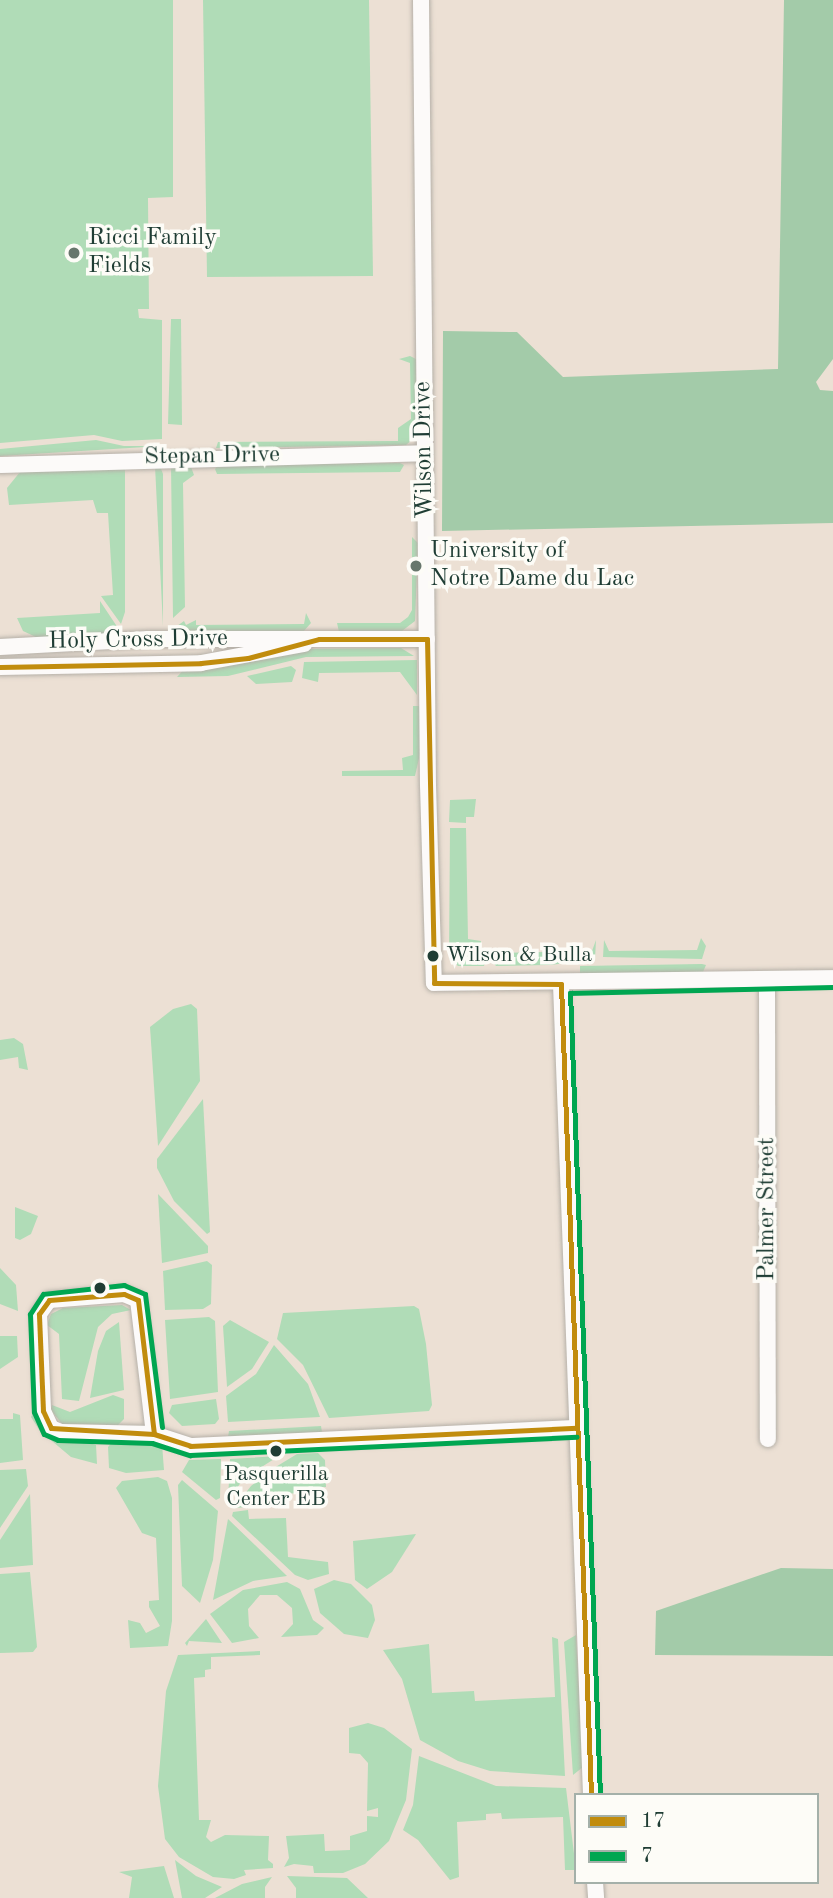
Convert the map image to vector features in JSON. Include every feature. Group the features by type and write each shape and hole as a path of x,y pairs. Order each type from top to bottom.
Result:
{"street":[{"name":"Wilson Drive","path":"421,0 427,639 434,983 561,984"},
{"name":"Stepan Drive","path":"0,465 425,453"},
{"name":"Holy Cross Drive","path":"0,647 149,639 427,639"},
{"name":"Holy Cross Drive","path":"0,667 201,663 248,658 319,639"},
{"path":"591,1793 561,984 833,978"},
{"name":"Palmer Street","path":"767,979 768,1439"},
{"path":"155,1434 138,1300 124,1294 49,1300 39,1314 43,1411 51,1428 61,1432 155,1434 190,1446 577,1428"}],"green space":[{"name":"Ricci Family Fields","path":"0,0 173,0 173,197 148,198 149,309 138,309 139,318 162,320 162,439 122,441 94,435 0,443"},
{"path":"203,0 369,0 373,276 207,277"},
{"path":"784,0 833,0 833,359 816,382 820,390 833,391 833,523 442,531 443,331 517,332 563,377 778,369"},
{"path":"171,319 181,319 182,425 168,424"},
{"path":"410,356 416,359 417,426 414,438 406,445 216,448 218,442 398,441 398,428 411,419 410,363 399,359"},
{"path":"96,440 124,446 162,446 0,456 0,449"},
{"path":"219,464 404,465 400,472 217,474 215,469"},
{"path":"155,466 160,466 163,474 163,626"},
{"path":"171,466 191,467 194,475 183,483 185,607 173,618"},
{"path":"125,467 125,612 121,624 101,596 113,595 108,513 97,513 93,500 9,505 7,488 20,472"},
{"path":"412,537 418,543 415,621 402,631 339,632 337,623 400,623 408,617 412,610"},
{"path":"100,601 118,628 109,634 38,638 23,631 17,618 100,613"},
{"path":"306,613 311,623 303,632 170,631 184,621 186,625 196,620 196,625 304,624"},
{"path":"401,648 414,656 306,657 228,676 177,677 186,667 246,663 306,649"},
{"path":"417,660 417,695 400,672 319,673 318,682 302,678 304,662"},
{"path":"291,666 296,670 292,682 256,684 247,676"},
{"path":"413,706 420,706 420,754 415,776 342,776 342,771 403,770 402,758 413,755"},
{"path":"476,799 474,817 466,817 466,823 449,822 450,800"},
{"path":"450,828 466,828 468,939 481,941 481,953 487,953 484,966 458,966 449,958"},
{"path":"701,938 706,946 702,959 603,957 604,940 609,951 697,950"},
{"path":"596,940 595,960 549,965 496,966 493,962 492,953 592,951"},
{"path":"706,965 703,972 580,976 580,966"},
{"path":"191,1004 197,1009 200,1081 158,1146 150,1027 173,1009"},
{"path":"14,1038 23,1044 28,1070 19,1068 18,1057 0,1060 0,1040"},
{"path":"203,1099 210,1232 207,1234 174,1201 157,1168 157,1159"},
{"path":"158,1194 208,1246 208,1253 162,1263"},
{"path":"15,1207 38,1216 31,1234 20,1240 15,1238"},
{"path":"207,1261 212,1265 211,1304 203,1309 165,1310 163,1271"},
{"path":"0,1268 16,1285 18,1311 0,1304"},
{"path":"122,1305 131,1310 112,1314 98,1327 79,1401 62,1399 59,1334 47,1325 51,1314 63,1308"},
{"path":"414,1306 419,1309 426,1344 432,1405 429,1411 329,1418 303,1365 277,1339 283,1313"},
{"path":"209,1317 215,1321 218,1392 170,1399 165,1320"},
{"path":"230,1320 269,1342 252,1369 227,1387 223,1326"},
{"path":"119,1322 124,1390 90,1398 98,1351 106,1331"},
{"path":"0,1336 17,1336 18,1357 0,1369"},
{"path":"274,1345 308,1384 320,1417 228,1422 226,1396 256,1374"},
{"path":"113,1395 124,1399 124,1419 118,1425 62,1424 51,1410 52,1405 70,1412"},
{"path":"216,1399 219,1419 215,1424 182,1426 169,1413 172,1405"},
{"path":"35,1409 44,1431 96,1445 97,1464 71,1457 40,1431 31,1417"},
{"path":"13,1413 20,1415 23,1460 0,1463 0,1419 13,1419"},
{"path":"321,1426 322,1432 228,1437 229,1431"},
{"path":"149,1440 162,1444 164,1470 126,1473 109,1468 108,1447 113,1441"},
{"path":"318,1453 325,1460 326,1487 305,1487 305,1493 248,1495 248,1507 234,1508 251,1486 274,1468 297,1454"},
{"path":"279,1456 244,1478 228,1501 230,1459"},
{"path":"221,1459 220,1498 216,1500 182,1472 189,1460"},
{"path":"26,1469 28,1486 0,1528 0,1470"},
{"path":"158,1477 167,1481 172,1498 172,1621 168,1646 130,1648 128,1620 140,1623 146,1633 160,1626 149,1607 149,1601 159,1600 156,1538 142,1533 116,1488 122,1481"},
{"path":"182,1480 218,1511 213,1560 200,1603 182,1586 178,1485"},
{"path":"30,1494 33,1565 0,1568 0,1540"},
{"path":"248,1510 249,1519 286,1518 288,1557 328,1562 329,1574 308,1580 295,1575 232,1516 233,1512"},
{"path":"228,1519 287,1576 253,1581 213,1600"},
{"path":"416,1534 392,1572 367,1589 355,1580 353,1541"},
{"path":"781,1568 833,1569 833,1656 655,1655 656,1611"},
{"path":"30,1572 37,1647 33,1652 0,1653 0,1574"},
{"path":"334,1580 351,1584 372,1605 375,1620 368,1638 344,1634 320,1613 314,1589"},
{"path":"287,1582 300,1589 313,1620 324,1628 317,1635 281,1637 293,1624 292,1608 277,1595 260,1595 248,1609 249,1626 259,1638 232,1643 210,1614 243,1590"},
{"path":"206,1619 222,1643 189,1641 187,1646 185,1643"},
{"path":"576,1635 583,1767 573,1775 564,1642"},
{"path":"552,1637 558,1639 565,1776 490,1771 458,1761 420,1740 402,1679 383,1650 429,1644 432,1693 474,1691 475,1701 555,1697"},
{"path":"260,1651 260,1655 211,1657 211,1669 205,1670 205,1677 194,1678 199,1820 211,1820 206,1837 211,1842 225,1835 269,1836 268,1860 273,1864 273,1868 244,1870 246,1875 234,1879 213,1877 179,1857 165,1839 158,1786 166,1691 178,1655"},
{"path":"368,1723 384,1728 412,1749 406,1800 389,1841 365,1864 343,1873 314,1873 313,1866 294,1864 284,1867 289,1858 286,1836 324,1834 325,1851 350,1850 350,1836 367,1831 367,1816 378,1817 378,1808 367,1811 368,1763 360,1754 349,1753 349,1728"},
{"path":"419,1756 496,1786 566,1788 574,1870 565,1870 563,1817 502,1819 501,1813 486,1814 486,1820 457,1822 459,1877 450,1880 418,1840 403,1830 413,1805"},
{"path":"175,1860 196,1876 222,1887 205,1898 182,1898"},
{"path":"164,1866 174,1898 129,1898 132,1877 119,1872"},
{"path":"287,1876 347,1878 368,1898 296,1898 296,1888"},
{"path":"272,1877 265,1887 265,1898 215,1898 242,1884"}],"transit line":[{"name":"17","path":"0,667 201,663 248,658 319,639 427,639 434,983 561,984 591,1793"},
{"name":"7","path":"600,1793 570,993 833,987"},
{"name":"7","path":"162,1427 145,1294 124,1285 43,1294 30,1314 34,1412 44,1434 58,1440 152,1443 190,1455 577,1437"},
{"name":"17","path":"124,1294 138,1300 154,1434 51,1428 43,1411 39,1314 49,1300 124,1294"},
{"name":"17","path":"154,1434 190,1446 577,1428"}],"place":[{"name":"Ricci Family Fields","path":"74,253"},
{"name":"University of Notre Dame du Lac","path":"416,566"},
{"name":"Wilson & Bulla","path":"433,956"},
{"name":"Pasquerilla Center EB","path":"276,1451"}]}
